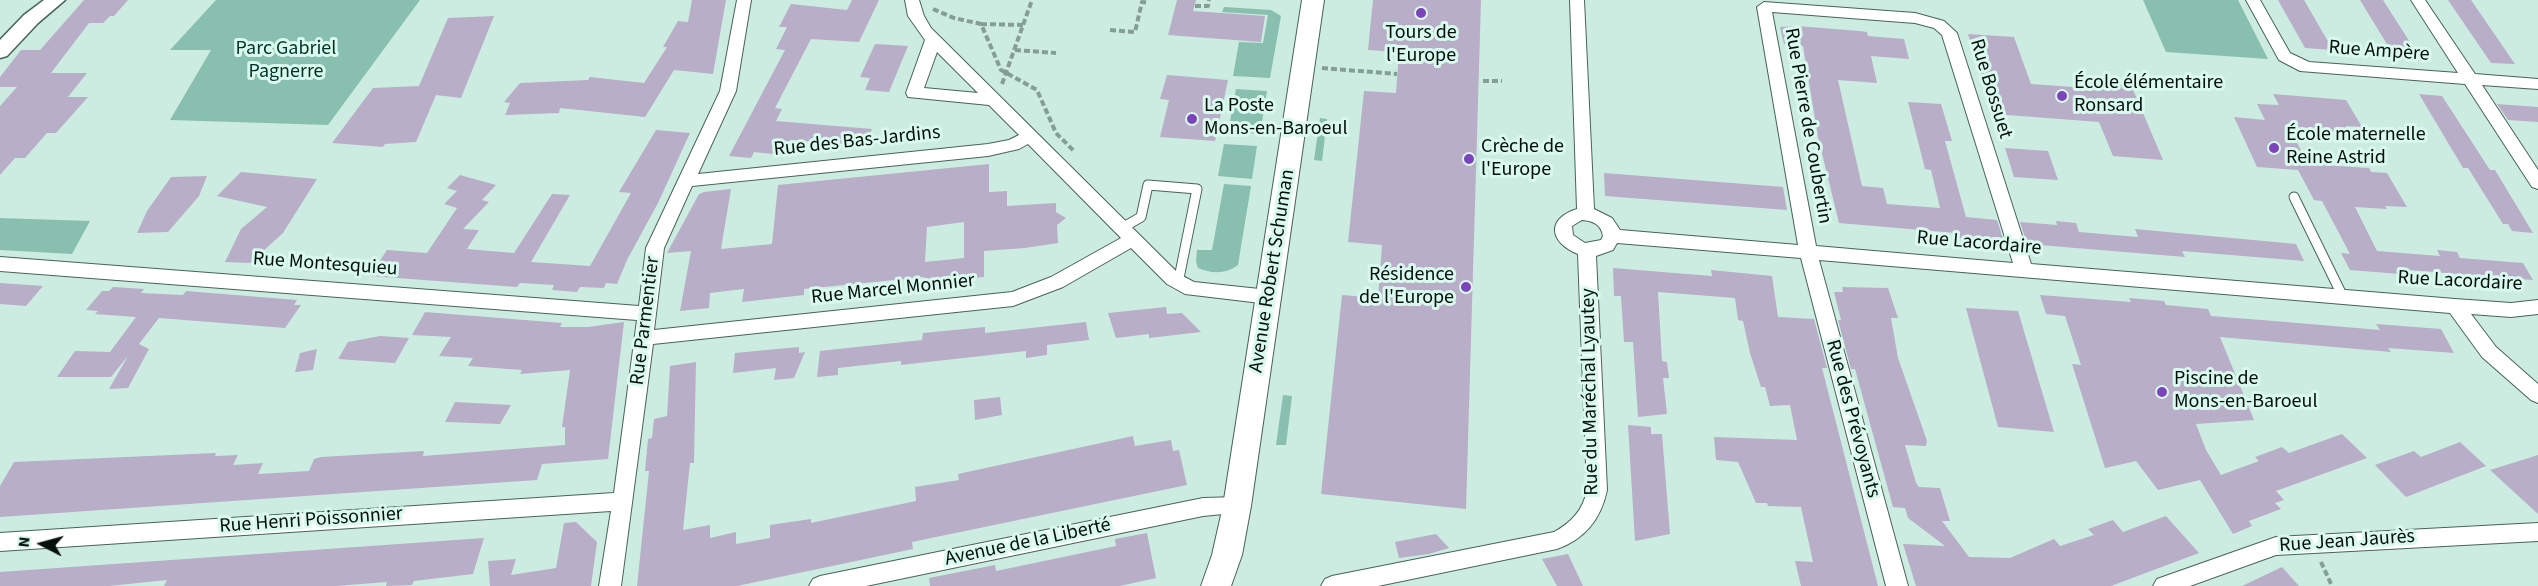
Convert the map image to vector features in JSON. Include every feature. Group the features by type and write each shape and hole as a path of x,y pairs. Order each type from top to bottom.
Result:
{"main road":[{"name":"Avenue Robert Schuman","path":"1216,586 1227,555 1237,506 1314,0"},
{"name":"Avenue Robert Schuman","path":"1235,586 1237,506"}],"street":[{"path":"0,52 31,19 56,0"},
{"name":"Rue Parmentier","path":"610,586 655,248 728,91 744,0"},
{"path":"912,0 919,22 933,40 1178,283 1198,291 1269,297"},
{"path":"1577,0 1586,214"},
{"name":"Rue Ampère","path":"2253,0 2280,50 2298,64 2538,84"},
{"path":"2418,0 2538,183"},
{"name":"Rue Pierre de Coubertin","path":"1764,7 1808,252"},
{"name":"Rue Bossuet","path":"1764,7 1915,18 1939,24 1949,33 2024,270"},
{"path":"933,40 914,93 995,100"},
{"name":"Rue des Bas-Jardins","path":"685,181 988,150 1013,145 1030,136"},
{"path":"1586,214 1605,221 1612,236 1604,247 1587,250 1571,244 1562,230 1570,217 1586,214"},
{"name":"Rue Marcel Monnier","path":"643,338 1007,300 1044,289 1127,234"},
{"name":"Rue Lacordaire","path":"1612,236 2455,306 2511,310 2538,307"},
{"name":"Rue du Maréchal Lyautey","path":"1332,586 1557,540 1586,521 1592,511 1597,490 1587,250"},
{"name":"Rue des Prévoyants","path":"1808,252 1897,586"},
{"name":"Rue Montesquieu","path":"0,264 646,314"},
{"path":"2455,306 2489,352 2538,395"},
{"name":"Rue Henri Poissonnier","path":"0,542 623,501"},
{"name":"Avenue de la Liberté","path":"820,586 1203,507 1237,506"},
{"name":"Rue Jean Jaurès","path":"2164,586 2276,546 2538,532"}],"lane":[{"path":"1127,234 1141,217 1149,185 1197,189 1178,283"},
{"path":"2294,196 2343,297"}],"path":[{"path":"912,0 954,18 981,24 1023,25"},
{"path":"995,100 1032,0"},
{"path":"1195,6 1208,6 1209,0"},
{"path":"1110,30 1135,32 1142,2 1149,3"},
{"path":"981,24 1001,70 1037,90 1056,133 1074,152"},
{"path":"1014,50 1056,53"},
{"path":"1303,67 1397,74"},
{"path":"1483,81 1502,81"}],"green space":[{"name":"Parc Gabriel Pagnerre","path":"216,0 420,0 328,125 170,120 211,50 170,50"},
{"path":"2143,0 2238,0 2268,59 2166,52"},
{"path":"1224,7 1271,10 1281,16 1270,78 1233,76 1239,42 1263,43 1268,15 1222,12"},
{"path":"1236,89 1267,91 1260,134 1231,132 1232,127 1229,127"},
{"path":"1320,118 1327,119 1322,161 1314,160"},
{"path":"1224,144 1257,146 1252,179 1218,176"},
{"path":"1224,184 1251,186 1238,265 1219,272 1208,271 1198,268 1197,250 1212,250"},
{"path":"0,218 90,221 72,254 0,250"},
{"path":"1283,395 1292,396 1286,445 1276,445"}],"building":[{"path":"84,0 128,0 114,16 110,16 103,23 89,23 51,73 87,73 68,97 88,97 56,133 47,133 25,158 15,158 0,175 0,106 17,87 0,87 0,77 21,50 40,50"},
{"path":"692,0 726,0 713,74 674,70 645,117 560,108 559,113 505,115 510,103 504,102 520,83 588,80 590,77 644,83 667,47 663,47 678,21 688,22"},
{"path":"852,0 879,0 859,42 811,39 775,108 782,109 776,121 872,129 865,146 790,140 783,155 754,152 751,158 729,156 785,50 776,49 787,27 779,27 791,4 847,10"},
{"path":"1177,0 1196,0 1193,11 1265,16 1261,42 1168,35"},
{"path":"1373,0 1481,0 1466,509 1321,494 1342,295 1378,298 1382,245 1348,242 1364,91 1396,93 1399,52 1368,50"},
{"path":"2278,0 2304,0 2333,50 2305,48"},
{"path":"2360,0 2383,0 2422,61 2396,59"},
{"path":"2448,0 2471,0 2515,64 2491,63"},
{"path":"494,16 461,98 436,95 416,142 385,144 383,147 332,143 373,88 419,86 448,18"},
{"path":"1797,26 1860,31 1867,32 1868,36 1904,39 1909,59 1871,56 1877,83 1838,80 1862,186 1883,188 1887,204 1940,208 1931,170 1925,169 1908,102 1941,104 1952,141 1945,141 1966,217 1997,220 2004,242 1958,238 1956,233 1839,223 1818,137 1803,46 1784,44 1780,27"},
{"name":"École élémentaire Ronsard","path":"1968,34 2014,37 2031,84 2086,88 2084,81 2131,85 2163,160 2113,156 2099,122 1994,114"},
{"path":"875,44 908,46 889,92 865,90 870,78 860,77"},
{"name":"La Poste Mons-en-Baroeul","path":"1167,75 1228,80 1215,141 1160,137 1169,100 1160,99"},
{"name":"École maternelle Reine Astrid","path":"2273,94 2346,100 2362,127 2346,126 2350,133 2290,129 2308,164 2369,168 2371,172 2387,173 2407,207 2385,206 2387,209 2355,207 2377,251 2440,256 2437,250 2457,252 2460,258 2523,263 2533,280 2409,270 2412,275 2350,270 2341,253 2350,254 2322,201 2314,200 2298,170 2257,167 2234,117 2265,120 2257,104 2279,105"},
{"path":"2419,94 2442,96 2490,170 2495,170 2533,233 2512,231 2508,224 2503,224 2468,168 2463,168"},
{"path":"2497,104 2538,107 2538,122 2508,120"},
{"path":"656,130 690,133 617,284 606,283 604,288 580,287 577,292 552,290 554,285 520,283 517,287 370,276 387,250 427,253 457,208 444,204 457,191 447,188 460,175 496,185 482,200 489,202 463,229 479,230 467,249 514,253 552,194 570,195 531,262 590,266 631,193 619,192"},
{"path":"2005,148 2048,151 2058,180 2014,177"},
{"path":"989,164 989,192 1007,191 1007,206 1056,203 1056,212 1066,218 1057,225 1058,243 984,251 984,277 924,283 924,277 804,289 804,295 742,302 744,289 710,293 709,308 680,311 691,251 667,253 699,194 731,189 721,249 772,244 778,185","holes":["964,222 964,258 925,262 927,227"]},
{"path":"241,172 317,179 283,233 250,263 225,262 241,229 267,207 217,196"},
{"path":"1604,173 1783,187 1787,210 1605,196"},
{"path":"207,176 199,196 168,232 137,233 147,211 171,177"},
{"path":"2056,221 2076,223 2079,232 2138,237 2135,229 2296,244 2304,261 2182,251 2185,257 2027,244 2020,222 2057,225"},
{"path":"1613,268 1712,276 1711,270 1772,276 1778,317 1814,319 1827,368 1822,368 1878,586 1801,586 1795,561 1813,562 1801,507 1768,506 1767,503 1756,503 1738,462 1716,460 1714,437 1797,440 1790,405 1770,406 1765,387 1761,387 1743,321 1738,320 1735,298 1658,292 1662,361 1667,362 1669,378 1663,378 1667,414 1638,417 1633,342 1624,342 1621,296 1614,296"},
{"path":"0,283 43,286 26,306 0,304"},
{"path":"113,287 144,289 141,293 183,295 186,291 297,300 294,305 301,305 285,328 159,318 139,344 149,349 128,388 109,389 128,356 111,377 57,377 75,351 110,352 136,317 95,314 98,311 86,310 102,291 109,291"},
{"path":"1842,287 1888,288 1898,318 1891,318 1898,358 1927,441 1926,446 1905,445 1916,483 1919,487 1940,488 1950,521 1942,521 1969,557 2010,558 2054,539 2060,546 2094,535 2088,529 2113,520 2123,532 2166,516 2199,553 2111,586 1916,586 1903,544 1945,546 1908,518 1905,508 1893,507 1855,369 1851,369 1838,320 1841,320 1834,292 1843,292"},
{"path":"2040,295 2131,302 2129,298 2164,301 2166,305 2208,309 2211,316 2380,330 2376,324 2441,329 2454,353 2388,348 2391,352 2220,337 2254,420 2196,424 2206,450 2221,475 2259,461 2255,457 2282,447 2289,453 2342,434 2367,458 2276,491 2284,500 2275,503 2281,509 2249,521 2252,526 2233,534 2200,480 2158,490 2136,461 2105,468 2072,364 2081,365 2065,316 2046,314"},
{"path":"1166,307 1167,314 1182,313 1201,332 1149,338 1149,334 1116,338 1108,313"},
{"path":"1966,308 2018,311 2054,432 1998,427"},
{"path":"425,312 562,323 560,327 588,327 624,322 608,459 542,464 537,480 0,517 0,486 14,462 216,453 215,456 238,455 233,465 263,463 258,474 309,471 314,459 321,457 424,451 423,456 565,445 565,427 562,427 570,370 520,374 522,370 468,366 473,358 439,356 451,337 412,335"},
{"path":"1086,322 1089,340 1047,345 1047,355 1026,358 1026,351 901,365 901,361 838,368 838,375 817,377 820,351 922,340 923,333 985,327 985,333"},
{"path":"380,336 409,338 395,363 338,359 348,342"},
{"path":"799,347 799,353 805,352 794,378 774,380 776,368 733,373 735,353"},
{"path":"317,349 313,370 295,372 300,353"},
{"path":"696,362 694,463 690,463 683,530 710,525 710,538 736,532 736,544 770,538 770,525 811,519 811,523 916,501 915,487 959,480 958,474 1133,436 1135,446 1171,440 1173,451 1179,450 1187,485 912,542 913,549 737,586 637,586 649,471 645,471 648,439 652,438 654,419 667,416 670,366"},
{"path":"1000,397 1002,415 975,420 974,400"},
{"path":"455,402 511,405 500,424 445,422"},
{"path":"1628,425 1651,427 1651,434 1662,434 1670,534 1635,541"},
{"path":"2460,442 2486,466 2406,497 2375,465 2414,451 2421,457"},
{"path":"2538,455 2538,514 2490,470"},
{"path":"576,522 597,542 591,586 490,586 488,561 516,559 511,575 556,568 564,523"},
{"path":"1147,533 1156,578 1120,586 930,586 929,578 995,565 996,571 1116,546 1115,539"},
{"path":"1436,534 1449,548 1429,554 1399,558 1395,542"},
{"path":"484,538 473,574 414,581 412,585 386,586 387,582 336,586 164,586 167,580 109,586 0,586 0,572"},
{"path":"1568,554 1583,586 1557,586 1542,559"},
{"path":"2282,567 2299,586 2242,586"}],"place":[{"name":"Tours de l'Europe","path":"1421,13"},
{"name":"École élémentaire Ronsard","path":"2062,96"},
{"name":"La Poste Mons-en-Baroeul","path":"1192,119"},
{"name":"École maternelle Reine Astrid","path":"2274,148"},
{"name":"Crèche de l'Europe","path":"1469,159"},
{"name":"Résidence de l'Europe","path":"1466,287"},
{"name":"Piscine de Mons-en-Baroeul","path":"2162,392"}]}
